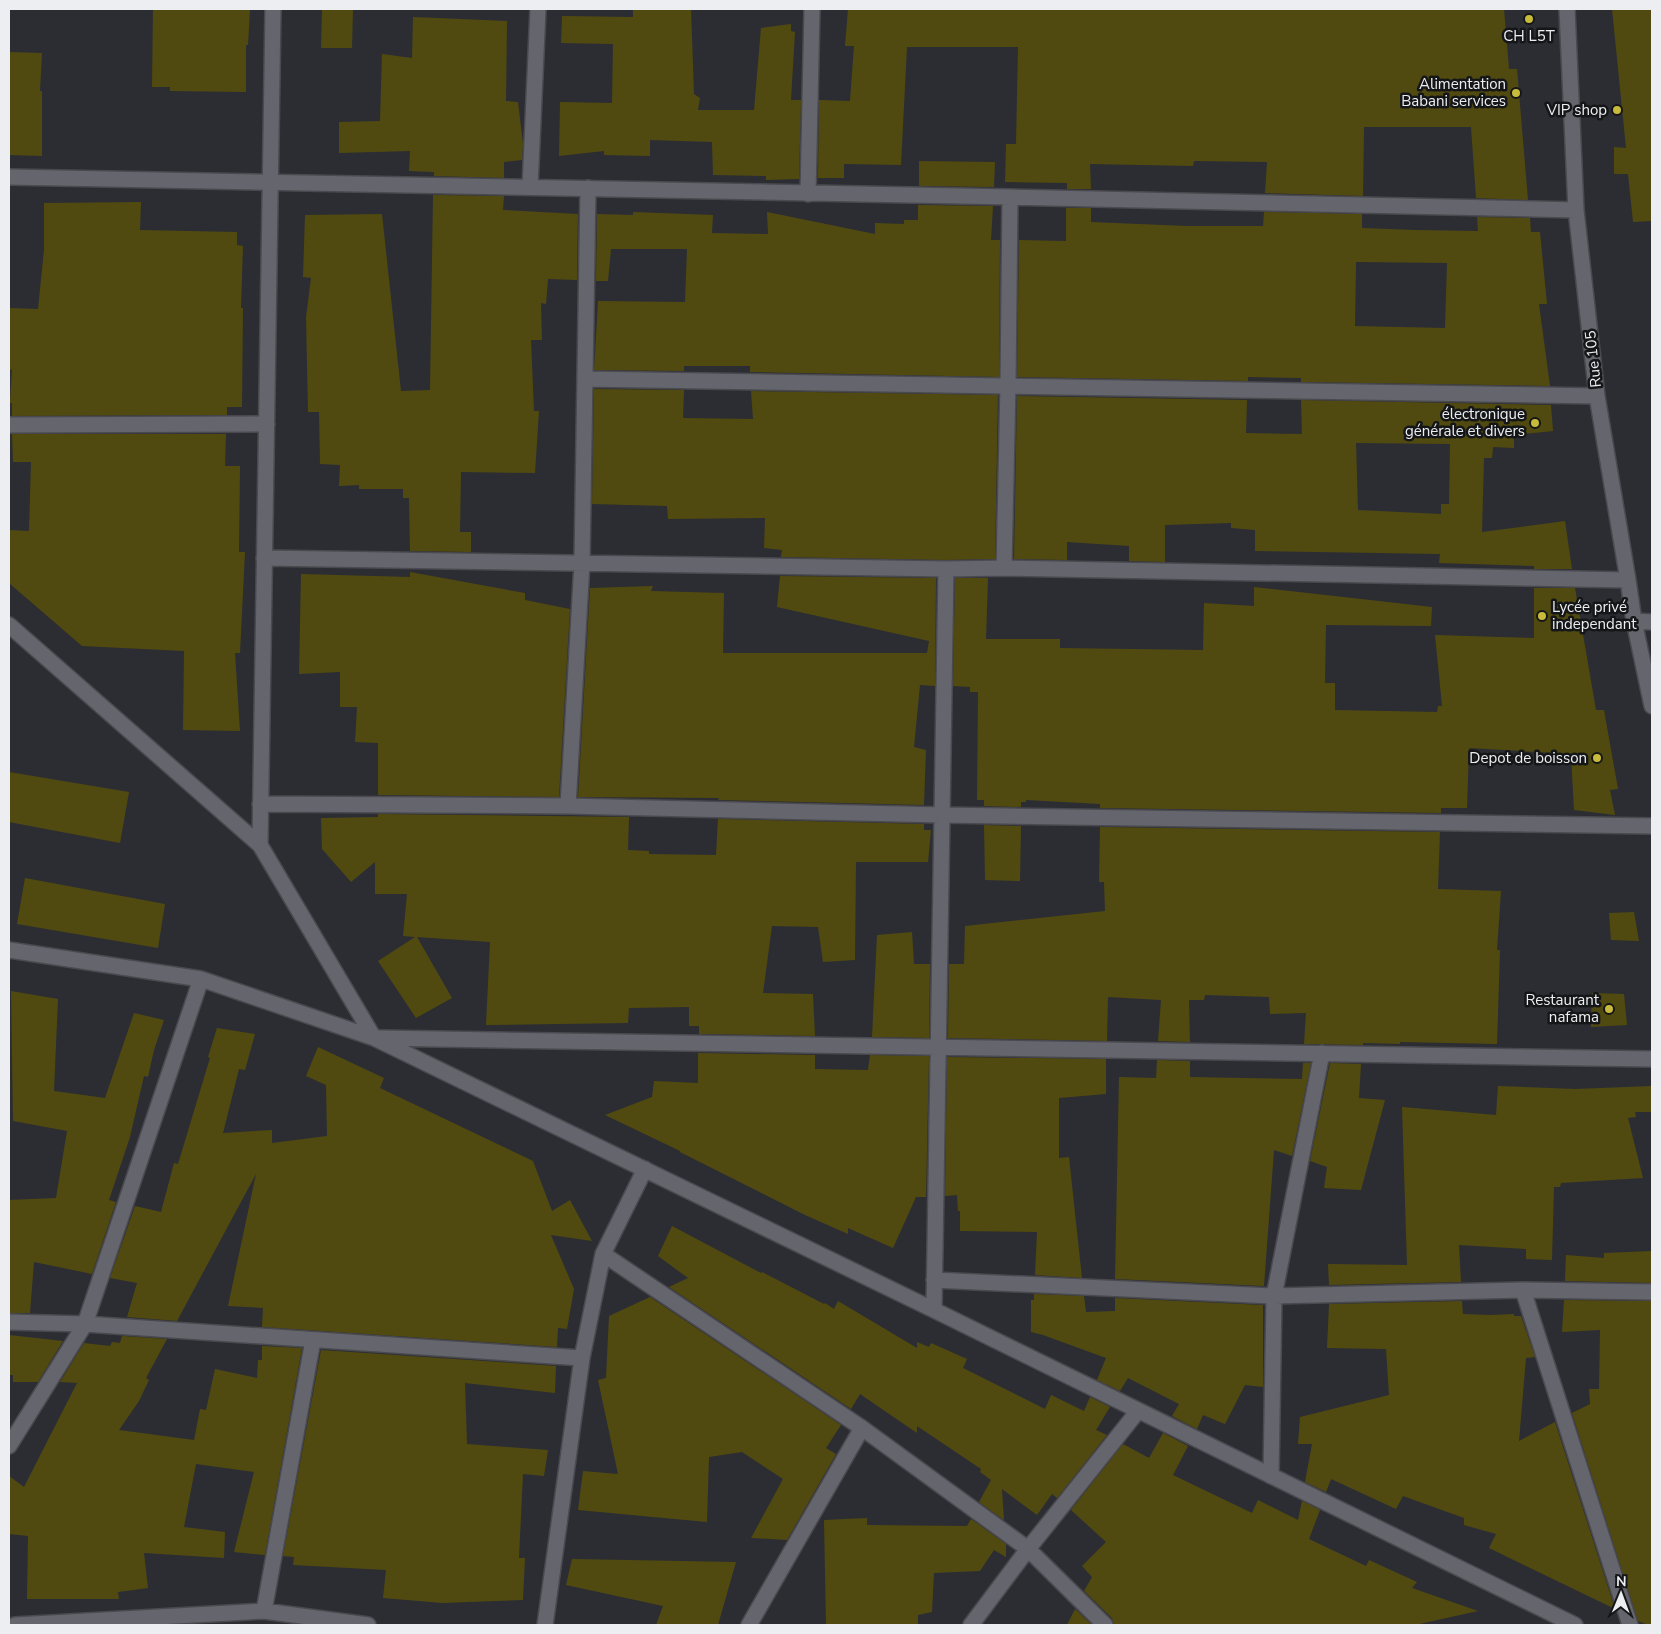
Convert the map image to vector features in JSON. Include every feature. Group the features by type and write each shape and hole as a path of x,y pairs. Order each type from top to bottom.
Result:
{"street":[{"path":"260,845 273,9"},
{"path":"530,187 538,9"},
{"path":"808,194 812,9"},
{"name":"Rue 105","path":"1567,9 1576,210 1597,396 1634,622 1652,706"},
{"path":"9,177 1576,210"},
{"path":"568,806 582,563 588,188"},
{"path":"1004,568 1010,197"},
{"path":"586,379 1597,396"},
{"path":"9,425 266,424"},
{"path":"264,558 946,569 1004,568 1628,580"},
{"path":"934,1310 946,569"},
{"path":"1634,622 1652,622"},
{"path":"9,625 260,845 374,1038"},
{"path":"260,804 568,806 942,815 1652,826"},
{"path":"9,950 200,979 374,1038 934,1310 1575,1625"},
{"path":"9,1446 85,1324 200,979"},
{"path":"374,1038 1652,1059"},
{"path":"1271,1476 1274,1296 1322,1054"},
{"path":"545,1625 582,1358 603,1254 645,1169"},
{"path":"603,1254 862,1428 1028,1549 1105,1625"},
{"path":"934,1280 1274,1296 1523,1290 1652,1292"},
{"path":"1523,1290 1630,1625"},
{"path":"9,1322 85,1324 582,1358"},
{"path":"264,1611 313,1340"},
{"path":"971,1625 1028,1549 1138,1411"},
{"path":"750,1625 862,1428"},
{"path":"16,1625 264,1611 368,1625"}],"building":[{"path":"153,9 250,9 248,45 246,45 246,92 170,91 170,87 152,87"},
{"path":"322,9 353,9 352,48 321,48"},
{"path":"633,9 691,9 694,94 700,98 698,110 754,110 761,28 791,24 791,31 795,32 791,100 801,100 799,179 766,180 766,176 713,175 712,142 650,140 650,156 604,155 604,151 559,156 560,102 612,103 613,44 561,43 562,16 633,17"},
{"path":"848,9 1504,9 1509,69 1517,69 1528,200 1476,198 1471,127 1364,127 1363,196 1265,193 1267,162 1194,161 1193,166 1090,164 1091,189 1067,189 1067,183 1005,182 1006,144 1016,144 1018,47 907,47 901,165 844,164 844,178 818,178 819,100 850,101 854,46 845,46"},
{"path":"1612,9 1652,9 1652,221 1633,222 1628,174 1614,174 1614,147 1626,148"},
{"path":"413,17 507,21 506,101 518,102 523,144 522,160 504,162 504,178 434,176 434,172 409,171 410,151 339,153 339,122 380,121 382,54 412,58"},
{"path":"9,52 42,53 40,91 42,91 42,156 9,155"},
{"path":"919,161 995,162 994,187 919,186"},
{"path":"433,195 504,196 503,210 578,214 577,280 548,279 546,304 541,303 542,340 531,340 534,411 539,411 535,473 461,472 460,532 471,532 471,552 410,551 409,498 403,498 403,489 359,489 359,485 339,486 340,465 320,464 319,412 308,412 306,317 311,278 303,277 305,215 382,214 401,391 430,390"},
{"path":"141,202 140,230 237,232 237,245 243,246 241,308 243,308 242,407 227,407 227,415 12,416 12,403 10,403 12,369 9,371 9,308 38,309 44,250 44,203"},
{"path":"918,205 993,206 991,240 1000,240 999,377 750,372 750,366 684,366 684,371 594,370 598,301 685,302 687,249 611,249 608,281 596,281 597,214 633,215 633,212 713,215 712,233 768,234 767,212 875,234 875,223 904,224 904,220 918,220"},
{"path":"1066,208 1091,208 1091,222 1187,226 1263,226 1264,212 1362,214 1362,228 1415,230 1478,231 1477,217 1530,218 1531,232 1540,232 1547,304 1539,304 1550,386 1301,382 1301,378 1248,377 1248,381 1017,377 1019,240 1066,241","holes":["1356,262 1447,263 1445,328 1355,326"]},
{"path":"594,389 684,390 683,418 753,419 751,391 998,395 995,559 781,557 782,550 764,548 765,518 668,519 667,506 592,504"},
{"path":"1017,396 1247,400 1246,433 1302,434 1301,400 1551,405 1553,431 1514,435 1514,448 1493,447 1492,458 1484,458 1482,532 1565,521 1572,569 1534,569 1534,566 1439,563 1440,554 1255,551 1255,530 1231,528 1231,523 1165,525 1165,562 1129,561 1129,546 1067,542 1067,560 1014,559","holes":["1356,443 1450,444 1449,504 1441,504 1441,514 1358,510"]},
{"path":"12,434 226,434 225,466 240,466 239,552 245,552 240,653 235,653 240,731 183,730 184,651 82,646 9,583 9,530 29,531 31,462 13,462"},
{"path":"410,572 525,593 525,600 570,609 559,797 378,795 378,743 355,742 357,707 340,707 340,672 299,674 301,574 410,577"},
{"path":"780,576 936,578 935,686 920,685 914,747 926,750 924,805 718,800 719,798 578,797 590,588 653,586 651,591 724,593 723,653 927,653 929,641 777,607"},
{"path":"955,578 988,578 986,639 1060,639 1060,648 1203,650 1204,603 1254,606 1254,587 1432,607 1431,626 1326,625 1325,683 1335,683 1335,710 1437,712 1438,706 1442,706 1435,635 1534,638 1534,588 1575,588 1596,710 1604,710 1618,789 1610,790 1615,815 1574,810 1571,754 1469,748 1467,808 1441,808 1441,813 1100,808 1100,804 1026,800 1026,802 1021,802 1021,807 984,806 984,800 977,800 978,692 970,692 970,687 953,686"},
{"path":"9,772 129,792 120,843 9,822"},
{"path":"378,814 629,817 628,850 649,851 649,854 716,855 718,819 924,824 924,830 931,830 928,862 856,862 855,960 823,962 818,927 772,926 763,993 813,994 815,1036 699,1034 699,1026 689,1026 689,1007 629,1008 628,1023 486,1025 490,942 417,937 452,998 416,1018 378,961 415,937 403,936 407,894 375,894 375,862 351,882 322,849 321,818 378,817"},
{"path":"984,825 1021,826 1020,881 985,880"},
{"path":"1100,827 1440,832 1438,889 1501,891 1497,950 1500,950 1497,1044 1400,1042 1400,1044 1363,1043 1363,1045 1304,1044 1306,1013 1270,1014 1269,997 1205,995 1204,1000 1189,1000 1190,1042 1158,1041 1161,1000 1108,997 1107,1041 948,1038 949,964 964,964 965,926 1105,911 1104,882 1099,882"},
{"path":"25,878 165,904 158,948 17,924"},
{"path":"1634,912 1639,941 1611,940 1609,913"},
{"path":"912,932 914,964 930,964 929,1038 872,1037 877,935"},
{"path":"11,991 58,999 54,1091 105,1098 134,1013 164,1020 154,1050 148,1077 144,1076 130,1137 109,1200 116,1202 92,1274 34,1262 30,1313 9,1313 9,1200 56,1198 67,1131 13,1121"},
{"name":"Restaurant nafama","path":"1592,993 1624,994 1627,1025 1591,1027"},
{"path":"217,1028 255,1034 245,1070 239,1069 223,1133 272,1130 272,1143 327,1136 326,1085 306,1076 318,1047 384,1078 380,1088 533,1161 552,1211 570,1200 592,1241 551,1235 574,1289 567,1329 558,1328 557,1347 262,1327 263,1308 228,1306 256,1174 177,1321 127,1317 137,1283 110,1278 135,1206 161,1212 174,1163 178,1164 210,1058 208,1057"},
{"path":"698,1053 815,1055 815,1069 868,1070 870,1055 929,1056 926,1197 916,1197 893,1248 848,1228 848,1234 805,1215 605,1115 652,1097 654,1081 698,1083"},
{"path":"947,1057 1106,1059 1106,1094 1059,1098 1059,1158 1069,1157 1082,1278 1035,1275 1037,1232 960,1231 960,1211 958,1211 957,1195 945,1196"},
{"path":"1157,1060 1190,1061 1190,1077 1302,1079 1303,1063 1311,1063 1292,1156 1274,1150 1264,1286 1115,1279 1119,1077 1156,1078"},
{"path":"1330,1063 1361,1064 1359,1098 1385,1100 1361,1190 1324,1188 1327,1167 1310,1161"},
{"path":"1498,1086 1575,1089 1652,1086 1652,1112 1635,1112 1636,1117 1628,1118 1643,1178 1561,1183 1560,1187 1554,1187 1552,1260 1526,1259 1526,1249 1459,1245 1461,1282 1329,1285 1328,1264 1407,1265 1402,1107 1496,1115"},
{"path":"672,1226 834,1309 838,1301 917,1348 917,1342 929,1347 931,1343 967,1359 963,1368 1045,1409 1051,1395 1084,1411 1090,1397 1110,1407 1096,1430 1107,1435 1057,1498 1052,1494 1037,1515 1002,1489 1004,1520 979,1502 991,1480 980,1472 981,1469 917,1426 917,1433 860,1394 851,1409 669,1287 688,1278 658,1256"},
{"path":"1652,1251 1652,1283 1565,1281 1566,1255 1604,1258 1604,1253"},
{"path":"1034,1294 1084,1296 1086,1312 1115,1311 1115,1298 1263,1305 1263,1387 1245,1385 1225,1424 1203,1415 1197,1429 1172,1416 1179,1404 1128,1378 1120,1391 1097,1380 1106,1358 1031,1332 1031,1300 1034,1300"},
{"path":"650,1297 841,1425 826,1448 836,1454 787,1540 751,1538 783,1479 742,1452 709,1457 707,1522 578,1510 583,1471 618,1474 598,1380 606,1378 609,1316"},
{"path":"1564,1300 1652,1301 1652,1625 1638,1621 1572,1413 1590,1404 1589,1389 1599,1389 1600,1330 1562,1332"},
{"path":"1462,1301 1463,1314 1514,1314 1514,1316 1521,1316 1535,1357 1526,1358 1519,1441 1555,1422 1615,1609 1489,1548 1496,1534 1464,1525 1464,1518 1403,1496 1396,1509 1331,1479 1326,1492 1305,1482 1312,1444 1298,1444 1300,1417 1389,1395 1386,1349 1327,1348 1329,1304"},
{"path":"9,1335 63,1341 38,1382 13,1382 13,1375 9,1375"},
{"path":"122,1336 167,1339 146,1378 149,1380 139,1401 119,1430 194,1440 200,1409 206,1410 215,1369 257,1378 258,1360 262,1360 262,1346 302,1348 265,1555 234,1552 254,1472 196,1464 184,1527 225,1532 224,1558 144,1553 148,1588 118,1592 119,1599 27,1599 28,1536 9,1534 9,1476 24,1487 77,1383 60,1382 84,1343 110,1346 112,1342 120,1343"},
{"path":"321,1350 556,1366 555,1393 465,1383 467,1444 548,1450 544,1476 523,1474 519,1558 525,1558 523,1600 442,1603 383,1598 386,1570 293,1565 294,1557 283,1556"},
{"path":"1163,1433 1188,1446 1173,1475 1252,1513 1258,1500 1298,1520 1302,1501 1320,1510 1309,1539 1366,1566 1369,1560 1417,1582 1412,1588 1478,1611 1415,1625 1114,1625 1112,1618 1084,1591 1092,1577 1082,1566 1106,1542 1071,1510 1123,1444 1149,1458"},
{"path":"867,1518 867,1525 967,1526 971,1519 1006,1544 1006,1557 994,1550 980,1571 934,1573 932,1612 918,1615 918,1625 826,1625 824,1520"},
{"path":"572,1559 736,1562 718,1625 656,1625 663,1606 566,1585"},
{"path":"1075,1609 1092,1625 1067,1625"}],"place":[{"name":"CH L5T","path":"1529,19"},
{"name":"Alimentation Babani services","path":"1516,93"},
{"name":"VIP shop","path":"1617,110"},
{"name":"électronique générale et divers","path":"1535,423"},
{"name":"Lycée privé independant","path":"1542,616"},
{"name":"Depot de boisson","path":"1597,758"},
{"name":"Restaurant nafama","path":"1609,1009"}]}
